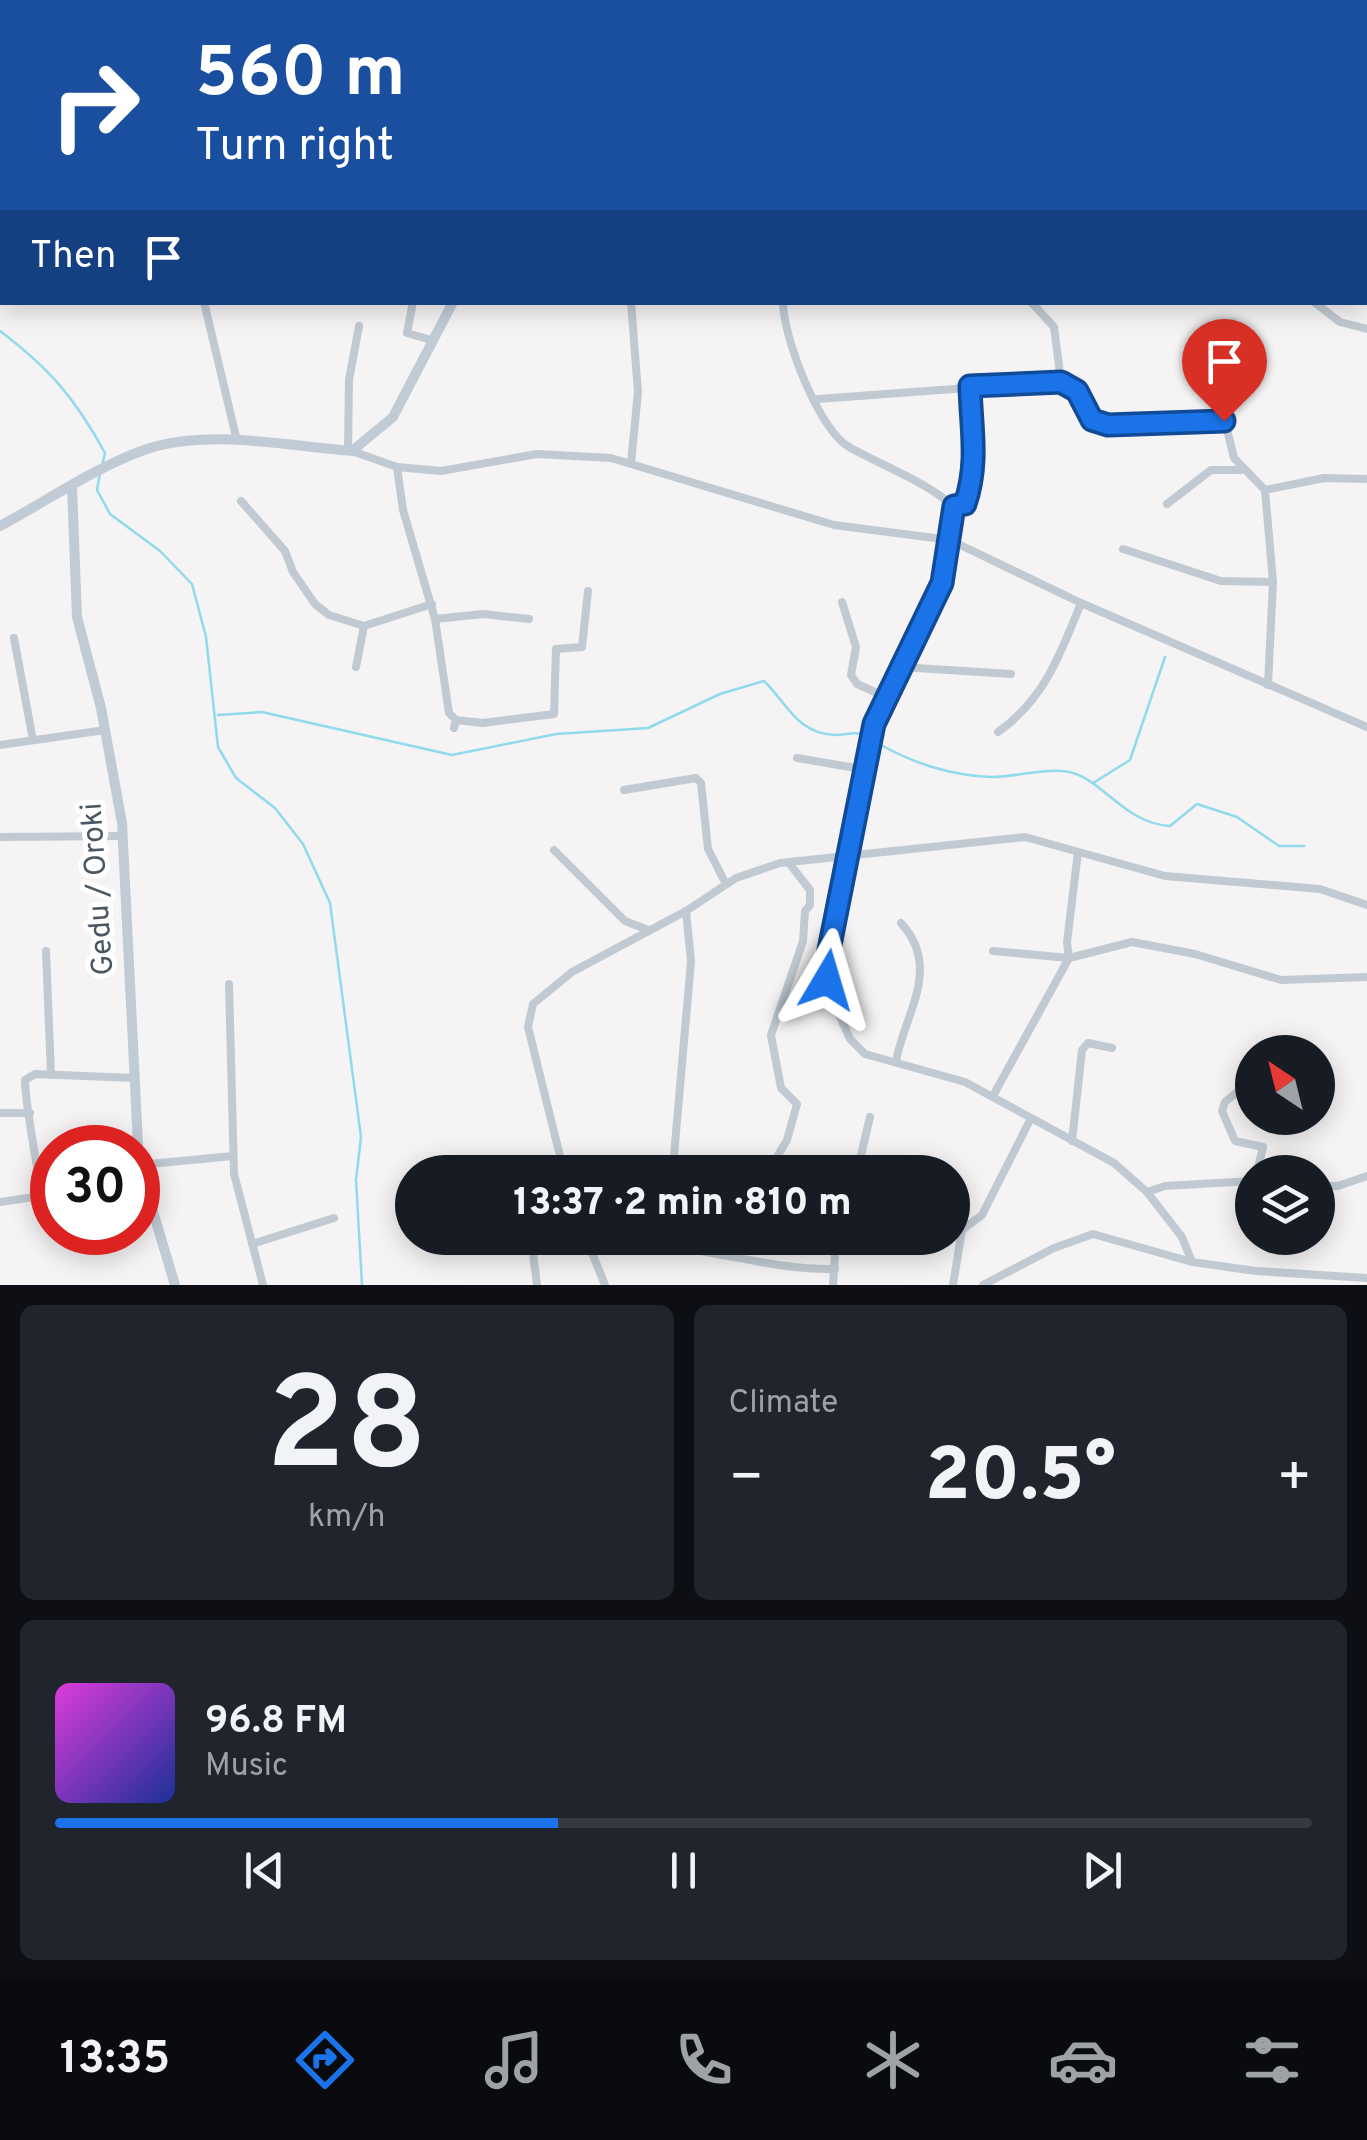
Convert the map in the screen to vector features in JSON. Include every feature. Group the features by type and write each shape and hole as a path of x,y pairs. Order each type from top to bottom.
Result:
{"street":[{"path":"205,305 237,441"},
{"path":"412,305 407,332 431,340"},
{"path":"350,451 394,417 451,305"},
{"path":"631,305 638,392 631,463"},
{"path":"784,305 796,366 846,446 903,473 954,506 965,504 977,452 970,386"},
{"path":"1034,305 1054,327 1061,382"},
{"path":"1318,305 1340,322 1367,328"},
{"path":"350,451 348,380 360,326"},
{"path":"818,400 1061,382 1077,391 1088,416 1098,423 1224,421 1241,470 1265,490 1274,582 1268,685"},
{"path":"0,526 126,458 162,446 237,441 350,451 397,467 441,471 537,454 581,454 631,463 834,524 950,540 1081,603 1367,727"},
{"path":"397,467 402,510 432,604 449,713 455,724 554,714 556,649 582,647 588,591"},
{"path":"1166,504 1211,470 1241,470"},
{"path":"1265,490 1324,478 1367,480"},
{"name":"Gedu / Oroki","path":"72,488 77,617 105,730 122,836 137,1125"},
{"path":"242,502 285,552 293,572 321,611 364,626 432,604"},
{"path":"954,506 942,583 874,724 867,749 851,856 826,965 827,980 856,1047 994,1094 1030,1120 1114,1163 1147,1192 1182,1237 1192,1262"},
{"path":"1123,549 1222,581 1274,582"},
{"path":"842,602 856,647 851,675 857,684 886,698"},
{"path":"998,732 1030,707 1081,603"},
{"path":"435,619 483,614 529,620"},
{"path":"356,667 364,626"},
{"path":"14,638 33,740"},
{"path":"901,667 1011,674"},
{"path":"0,746 105,730"},
{"path":"796,758 862,769"},
{"path":"624,790 696,778 702,783 708,849 726,884"},
{"path":"0,837 122,836"},
{"path":"559,1155 546,1111 528,1014 547,989 686,911 726,884 789,863 1025,837 1165,876 1320,889 1367,905"},
{"path":"554,850 625,921 642,931 652,930"},
{"path":"994,1094 1070,958 1067,942 1078,852"},
{"path":"778,1155 787,1140 797,1104 781,1088 771,1035 803,941 805,910 810,904 810,890 789,863"},
{"path":"674,1155 691,961 686,911"},
{"path":"896,1062 900,1038 918,1000 920,974 919,951 901,923"},
{"path":"993,951 1070,958 1132,942 1195,954 1281,980 1367,977"},
{"path":"46,950 51,1076"},
{"path":"229,984 234,1156 263,1285"},
{"path":"1072,1140 1082,1050 1088,1043 1112,1048"},
{"path":"32,1125 26,1080 35,1074 134,1078"},
{"path":"1235,1094 1225,1102 1222,1112 1235,1141 1263,1147 1261,1155"},
{"path":"0,1113 30,1113"},
{"path":"860,1155 870,1117"},
{"path":"970,1224 982,1215 1030,1120"},
{"path":"160,1163 234,1156"},
{"path":"1335,1186 1367,1176"},
{"path":"1147,1192 1165,1186 1235,1182"},
{"path":"0,1202 30,1198"},
{"path":"252,1244 334,1218"},
{"path":"983,1285 1054,1248 1093,1234 1192,1262 1256,1271 1367,1278"},
{"name":"Gedu / Oroki","path":"160,1250 175,1285"},
{"path":"534,1255 537,1285"},
{"path":"592,1255 605,1285"},
{"path":"726,1255 796,1269 835,1268"},
{"path":"832,1285 835,1255"},
{"path":"953,1285 958,1255"},
{"path":"1252,1283 1256,1271"}],"waterway":[{"path":"0,331 33,358 72,400 105,453 102,466"},
{"path":"100,473 97,490 110,514 160,551 192,584 206,637 218,747 236,778 275,808 303,844 330,903 361,1137 356,1180 362,1285"},
{"path":"1093,783 1130,760 1165,657"},
{"path":"218,715 262,712 452,755 556,734 648,728 720,694 764,681 794,716 811,729 867,737"},
{"path":"874,741 916,761 961,774 1076,774 1153,823 1170,826 1197,804 1237,817 1279,846 1304,846"}],"route":[{"path":"827,980 826,965 851,856 862,769 874,724 942,583 956,513 954,506 965,504 970,491 977,452 970,386 1061,382 1077,391 1092,420 1108,425 1224,421"}]}
